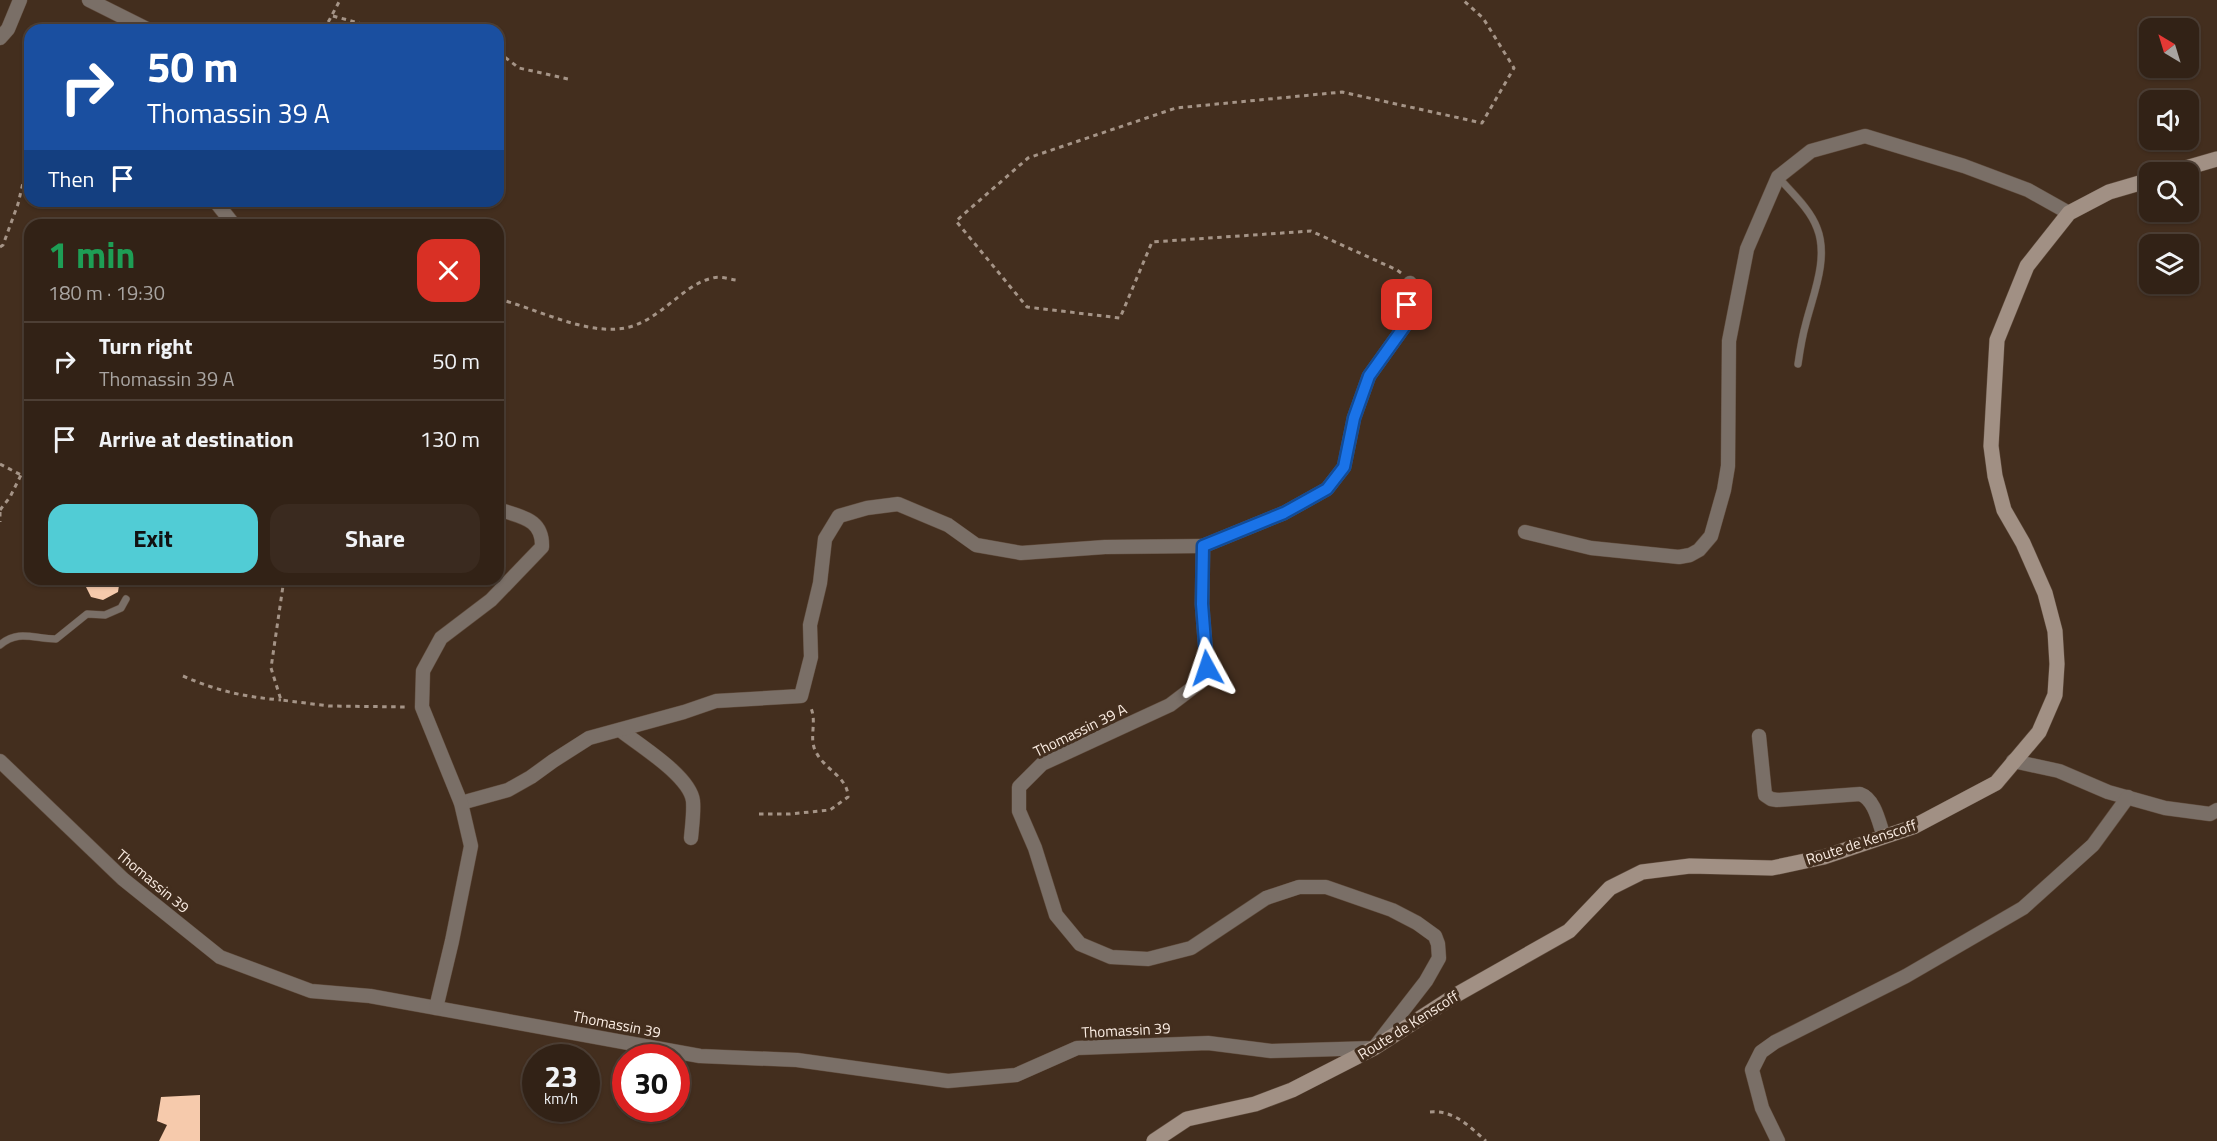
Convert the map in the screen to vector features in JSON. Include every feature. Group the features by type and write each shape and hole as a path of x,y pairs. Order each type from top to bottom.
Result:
{"main road":[{"path":"2199,164 2217,159"},
{"name":"Route de Kenscoff","path":"1154,1141 1187,1119 1255,1104 1282,1094 1374,1048 1456,995 1569,931 1610,888 1642,872 1690,866 1772,868 1824,857 1913,827 1996,783 2039,732 2055,694 2057,664 2055,631 2045,594 2023,543 2004,510 1995,476 1991,446 1997,340 2027,266 2069,213 2109,192 2139,183"}],"street":[{"path":"0,38 8,28 20,0"},
{"path":"89,0 137,24"},
{"path":"1525,532 1591,548 1678,557 1690,555 1699,550 1711,536 1728,466 1729,341 1747,249 1778,177 1811,151 1865,136 1964,166 2028,190 2069,213"},
{"path":"220,207 229,219"},
{"path":"461,803 508,790 589,738 716,701 801,696 811,657 810,626 820,583 825,539 839,516 867,508 898,504 948,525 976,545 1021,553 1105,547 1203,546 1284,513 1327,489 1344,467 1354,418 1369,376 1404,327 1410,283"},
{"path":"436,1008 471,846 461,803 422,707 423,671 441,638 491,600 542,547 543,536 534,522 504,511"},
{"name":"Thomassin 39 A","path":"1203,546 1202,604 1207,668 1198,683 1170,705 1042,764 1019,787 1019,811 1035,848 1056,915 1080,944 1111,957 1148,959 1191,948 1266,898 1299,887 1326,887 1392,910 1417,923 1435,936 1439,958 1425,981 1374,1048"},
{"path":"620,730 676,774 688,788 693,799 691,838"},
{"path":"1759,736 1765,795 1771,800 1865,795 1871,802 1884,837"},
{"name":"Thomassin 39","path":"0,761 123,879 220,957 311,990 370,996 700,1056 797,1060 948,1082 1016,1075 1077,1048 1208,1043 1271,1051 1374,1048"},
{"path":"2013,762 2059,771 2108,792 2165,808 2210,814 2217,810"},
{"path":"1778,1141 1762,1108 1752,1070 1761,1052 1775,1042 1906,976 2023,908 2093,845 2128,797"}],"lane":[{"path":"1778,177 1805,208 1818,229 1820,268 1798,364"},
{"path":"0,645 9,637 20,635 56,639 87,614 105,615 121,608 126,599"}],"path":[{"path":"328,24 340,0"},
{"path":"1410,283 1397,270 1311,231 1152,242 1120,318 1028,307 956,221 1028,158 1176,108 1342,92 1482,123 1514,68 1483,18 1463,0"},
{"path":"333,16 362,24"},
{"path":"504,57 519,68 568,79"},
{"path":"0,247 3,245 18,204 24,178"},
{"path":"504,301 588,327 618,329 640,324 694,286 714,277 736,280"},
{"path":"0,464 21,475"},
{"path":"0,521 0,511 21,475 24,474"},
{"path":"281,700 271,668 283,585"},
{"path":"183,676 221,691 252,698 329,706 422,707"},
{"path":"759,814 830,810 848,797 848,790 842,780 814,750 812,708 801,696"},
{"path":"1430,1112 1442,1111 1460,1119 1486,1141"}],"building":[{"path":"85,585 119,585 118,592 103,600 91,597"},
{"path":"200,1095 200,1141 159,1141 167,1125 157,1121 161,1097"}],"route":[{"path":"1207,668 1202,604 1203,546 1284,513 1327,489 1344,467 1354,418 1369,376 1404,327 1407,305"}]}
